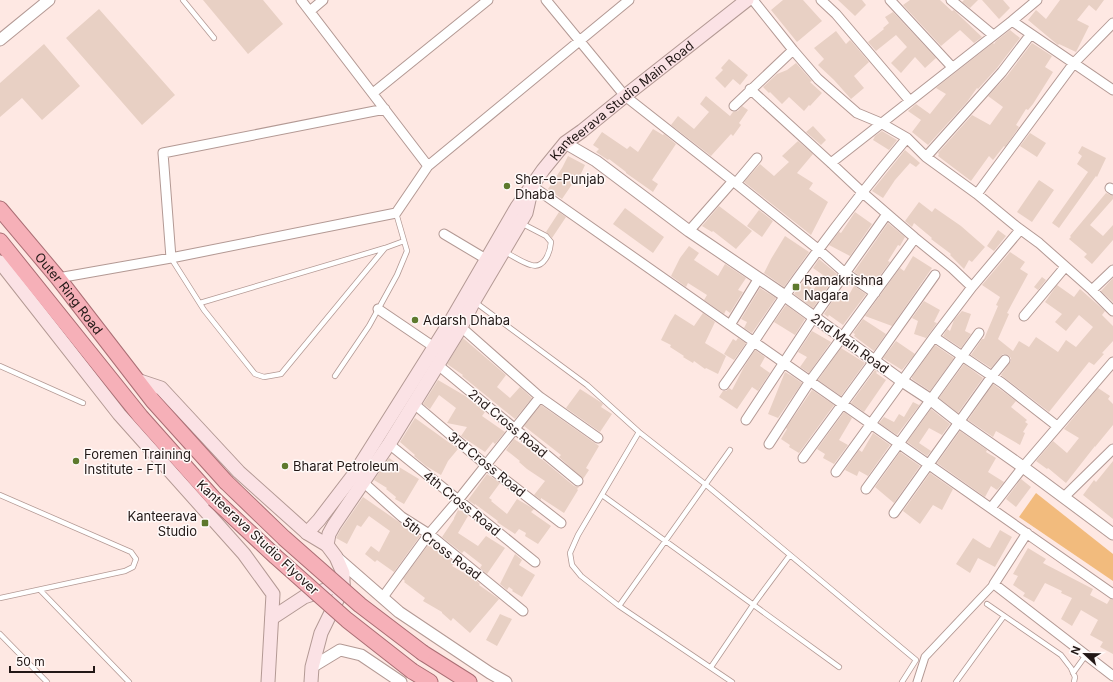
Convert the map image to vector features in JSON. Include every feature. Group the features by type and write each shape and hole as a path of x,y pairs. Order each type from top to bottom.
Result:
{"highway":[{"name":"Outer Ring Road","path":"0,209 58,278 137,380"},
{"name":"Kanteerava Studio Flyover","path":"0,241 140,417 214,499 341,615 412,671 430,682"},
{"name":"Kanteerava Studio Flyover","path":"137,380 153,401 226,482 284,538 360,605 423,653 470,682"}],"main road":[{"name":"Kanteerava Studio Main Road","path":"307,533 319,520 355,473 462,302 517,207 543,170 565,143 747,0"},
{"path":"327,545 329,534 389,444 413,403 438,365 461,327 474,301 521,223 526,213 532,186"},
{"path":"0,262 119,414 244,554 273,594 268,682"},
{"path":"137,380 161,388 239,472 307,533 327,545 336,557 343,573 343,588 321,633 312,667 311,682"},
{"path":"272,618 304,597 343,584"}],"street":[{"path":"0,40 12,25 37,0"},
{"path":"0,30 12,25 49,0"},
{"path":"301,0 428,166"},
{"path":"310,11 323,0"},
{"path":"373,93 488,0"},
{"path":"546,0 625,96 819,250 845,273 875,293"},
{"path":"58,278 171,258 396,213 428,166 629,0"},
{"path":"753,0 793,50 818,78 857,113 881,123 907,138 926,157 1039,243 1092,290 1113,311"},
{"path":"821,0 836,14 910,100"},
{"path":"890,0 952,68"},
{"path":"831,163 1012,21 1036,0"},
{"path":"954,1 993,35"},
{"path":"1012,21 1113,90"},
{"path":"976,194 1074,63 1113,23"},
{"path":"926,157 1002,72 1031,34"},
{"path":"734,106 793,50"},
{"path":"750,90 863,193 952,268 972,287"},
{"path":"171,258 162,153 385,110"},
{"path":"724,385 755,342 785,296 819,250 879,171 907,138"},
{"name":"2nd Main Road","path":"565,143 596,161 689,231 785,296 959,422 1024,467 1113,534"},
{"path":"689,231 757,158"},
{"path":"532,186 1113,594"},
{"path":"746,420 814,317 887,214"},
{"path":"836,472 972,287 1020,230"},
{"path":"444,234 486,259"},
{"path":"769,444 810,381 915,238"},
{"path":"1024,316 1065,267"},
{"path":"1092,290 1113,270"},
{"path":"803,458 935,275"},
{"path":"730,325 759,278"},
{"path":"378,309 434,347"},
{"path":"461,327 540,397 598,438"},
{"path":"866,489 979,332"},
{"path":"934,337 992,376 1057,426"},
{"path":"894,513 1005,360"},
{"path":"992,508 1057,426 1113,362"},
{"name":"2nd Cross Road","path":"438,365 578,481"},
{"path":"384,597 428,534 459,499 540,397"},
{"name":"3rd Cross Road","path":"413,403 486,465 561,523"},
{"name":"4th Cross Road","path":"389,444 459,499 535,562"},
{"path":"1064,497 1113,449"},
{"name":"5th Cross Road","path":"363,482 402,517 428,534 523,611"},
{"path":"917,682 925,657 994,584 1027,533"},
{"path":"336,557 384,597 399,612 490,673 506,682"},
{"path":"994,584 1113,676"},
{"path":"312,667 340,650 361,655 401,682"}],"lane":[{"path":"183,0 214,38"},
{"path":"335,376 378,309 397,275 407,251 396,213"},
{"path":"504,252 532,265 539,264 546,259 550,250 551,242 546,236 521,223"},
{"path":"200,303 404,241"},
{"path":"171,258 204,310 255,374 264,377 281,374 385,248"},
{"path":"474,301 587,384 639,432 705,484 916,660 902,682"},
{"path":"0,366 83,403"},
{"path":"639,432 578,534 570,553 572,565 581,576 619,606 732,682"},
{"path":"619,606 730,450"},
{"path":"0,495 131,552 136,559 133,567 125,571 0,598"},
{"path":"602,495 838,668"},
{"path":"711,667 753,605 790,555"},
{"path":"40,590 129,682"},
{"path":"987,604 1060,655 1071,668 1075,677 1074,682"},
{"path":"956,682 1004,616"},
{"path":"0,634 47,682"},
{"path":"1073,673 1086,655"}],"shaded area":[{"path":"1036,493 1113,554 1113,581 1019,517"}],"building":[{"path":"203,0 263,0 283,24 248,54"},
{"path":"783,0 803,0 822,21 797,42 771,10"},
{"path":"838,0 862,0 866,5 855,16"},
{"path":"910,0 940,0 952,11 954,10 982,37 974,43 960,30 941,46 903,5"},
{"path":"964,0 978,0 970,8 962,2"},
{"path":"982,0 1003,0 1010,8 999,19"},
{"path":"1060,0 1104,0 1096,11 1089,5 1077,20 1089,26 1076,52 1059,44 1058,45 1028,20 1036,10 1046,19"},
{"path":"99,9 175,95 142,125 66,38"},
{"path":"893,12 936,58 925,68 915,57 901,73 891,63 907,47 896,35 876,51 868,42 889,23 885,17"},
{"path":"1010,30 1020,38 997,68 978,89 977,88 967,102 928,145 912,132 921,120 908,111 916,104 930,114 946,94 936,88"},
{"path":"836,31 846,44 850,40 869,62 854,76 864,88 851,99 818,65 824,59 814,48"},
{"path":"1032,43 1052,56 1045,67 1053,72 1033,104 1028,110 1026,109 1016,125 1019,127 1005,147 1004,146 993,160 989,156 971,181 938,156 938,153 972,115 990,125 1003,107 988,96 1007,76"},
{"path":"44,44 80,86 42,120 22,98 0,117 0,83"},
{"path":"729,59 748,75 740,85 733,79 725,88 715,78 723,70 721,68"},
{"path":"796,63 812,81 810,82 822,93 804,111 789,97 782,104 763,87 777,74 787,70"},
{"path":"706,96 730,116 733,112 738,111 742,106 748,110 739,123 741,125 733,136 731,134 711,156 671,125 678,116 694,129 709,112 700,104"},
{"path":"813,126 826,140 821,145 806,132"},
{"path":"653,129 663,135 664,134 676,144 652,180 658,184 653,192 609,159 608,160 596,152 599,149 593,145 602,132 627,149 630,146 638,152"},
{"path":"882,131 897,140 889,150 873,140 875,136"},
{"path":"1030,133 1046,143 1037,157 1020,146"},
{"path":"798,141 813,154 797,173 813,183 809,189 828,202 811,235 744,182 760,164 774,176 789,162 782,156"},
{"path":"1082,146 1106,158 1097,177 1096,176 1059,228 1052,223 1088,172 1077,164 1082,156 1078,153"},
{"path":"905,150 920,163 916,167 910,163 895,180 883,198 872,191"},
{"path":"568,156 585,165 579,178 577,177 562,199 548,189"},
{"path":"1039,180 1054,190 1032,222 1017,212"},
{"path":"1106,193 1113,196 1113,199 1090,225 1103,236 1113,225 1113,240 1092,264 1084,257 1087,254 1069,239"},
{"path":"919,202 932,212 935,208 961,226 985,247 972,262 969,260 964,269 950,255 951,254 931,239 932,238 914,223 912,227 905,221"},
{"path":"719,206 752,231 736,249 713,231 712,232 702,226"},
{"path":"625,208 664,237 653,253 613,224"},
{"path":"759,210 773,221 762,237 747,226"},
{"path":"559,212 566,217 552,238 546,232"},
{"path":"855,212 872,224 850,256 829,245 839,232 841,233"},
{"path":"888,223 905,237 888,261 890,262 873,285 854,272"},
{"path":"998,230 1006,236 994,251 987,246"},
{"path":"785,236 809,252 784,287 764,273"},
{"path":"689,246 699,253 694,260 718,276 725,264 746,278 738,290 743,292 730,313 726,310 724,314 704,300 707,295 688,283 686,287 671,276 680,258"},
{"path":"1010,252 1025,262 1020,269 1028,274 1007,313 1009,314 998,339 1013,351 1019,341 1029,347 1036,337 1058,352 1066,340 1076,347 1093,327 1079,315 1066,331 1055,322 1062,314 1045,302 1057,285 1074,297 1080,289 1105,311 1102,315 1113,326 1113,341 1102,353 1104,354 1094,365 1089,362 1049,412 1001,375 1011,361 1011,358 1008,355 1003,354 991,368 971,355 982,339 984,339 998,306 996,305 1000,297 982,285"},
{"path":"913,256 932,268 892,326 865,316 900,268 904,271"},
{"path":"819,259 837,274 813,308 794,294 802,283 814,289 823,275 813,268"},
{"path":"1042,277 1046,280 1038,290 1034,287"},
{"path":"1113,278 1113,302 1101,291"},
{"path":"854,286 866,294 843,325 829,315 828,317 824,314 837,294 846,300"},
{"path":"760,288 776,298 752,333 744,328 747,322 741,319"},
{"path":"924,301 940,310 934,322 937,323 926,338 914,334 918,321 912,318"},
{"path":"786,305 805,319 795,335 774,322"},
{"path":"962,311 971,314 965,331 971,334 961,348 943,336 947,329 950,331 954,320"},
{"path":"703,313 715,322 705,343 726,356 718,374 706,368 705,369 694,361 693,363 670,347 671,345 661,340 675,314 694,326"},
{"path":"863,319 886,334 874,351 854,336 855,334 853,333"},
{"path":"812,331 831,342 809,373 800,367 807,357 798,352"},
{"path":"463,338 506,375 497,387 510,398 520,387 532,398 515,419 462,376 463,375 447,364"},
{"path":"738,338 746,343 734,360 724,354 733,339 736,341"},
{"path":"896,341 915,354 902,370 883,358"},
{"path":"935,345 954,358 930,391 912,379 912,377"},
{"path":"841,348 865,363 841,396 818,380"},
{"path":"755,350 765,357 760,366 770,373 758,391 752,387 737,409 719,397 723,391 726,391 729,388 732,390"},
{"path":"964,364 983,378 958,413 939,398"},
{"path":"875,370 877,372 876,373 886,380 864,412 851,403"},
{"path":"785,372 802,383 778,418 768,414"},
{"path":"438,380 467,397 485,412 482,416 505,432 495,444 493,442 485,452 461,436 467,427 447,423 456,408 439,395 430,409 423,404"},
{"path":"993,384 1016,401 1011,407 1027,420 1025,422 1028,424 1023,432 1025,433 1020,445 996,431 993,437 968,420"},
{"path":"1098,388 1110,396 1108,399 1113,404 1113,425 1066,483 1048,468 1047,469 1036,461 1053,441 1067,453 1079,438 1064,429"},
{"path":"580,389 602,403 603,404 601,407 612,414 600,432 566,408"},
{"path":"812,390 834,405 799,453 789,447 790,445 781,439 787,429 786,428"},
{"path":"913,402 919,405 922,402 897,435 879,423 884,417 894,422 899,414 904,417"},
{"path":"541,405 599,446 586,468 589,470 583,479 559,457 561,455 524,426"},
{"path":"931,409 950,424 942,435 929,428 919,443 931,451 927,456 907,442"},
{"path":"844,412 852,418 839,440 848,445 834,464 823,458 825,454 817,449"},
{"path":"415,418 458,449 448,461 441,475 426,466 400,442"},
{"path":"960,431 987,450 986,452 996,458 988,472 1004,482 997,490 991,486 985,497 937,463"},
{"path":"873,433 890,445 868,476 859,471 857,476 845,470 859,450 862,452"},
{"path":"514,439 532,451 574,486 579,487 564,513 534,495 545,481 527,469 519,462 520,461 506,450"},
{"path":"900,452 920,466 894,503 875,487"},
{"path":"389,458 395,462 394,464 419,479 404,504 395,499 396,497 386,489 387,488 374,480"},
{"path":"1113,461 1113,519 1083,495 1094,480 1096,482"},
{"path":"930,473 953,489 942,510 933,505 920,524 903,511"},
{"path":"487,474 500,483 489,498 507,514 517,499 534,509 531,512 551,526 538,544 525,536 526,533 519,529 515,534 468,500"},
{"path":"1021,479 1031,487 1016,507 1006,499"},
{"path":"363,497 420,536 394,572 377,560 375,562 365,554 371,546 379,552 390,531 369,516 361,527 357,525 347,544 336,538"},
{"path":"458,510 461,510 468,516 458,533 478,546 486,536 505,548 487,574 480,568 482,565 464,551 462,553 442,537"},
{"path":"1000,530 1012,537 995,567 978,558 970,573 956,564 973,538 990,548"},
{"path":"428,545 434,549 435,547 455,563 452,566 473,578 480,584 479,585 499,599 470,633 453,618 451,621 442,612 423,601 425,598 404,582 405,581 403,579"},
{"path":"1028,548 1046,559 1043,563 1093,589 1090,595 1107,604 1110,599 1113,600 1113,654 1100,647 1103,642 1090,635 1098,620 1081,610 1072,626 1061,619 1072,598 1061,593 1062,591 1045,583 1034,602 1023,596 1025,593 1013,585 1018,576 1013,574"},
{"path":"515,554 522,560 519,565 535,575 522,597 512,591 513,590 509,587 507,590 500,584"},
{"path":"500,614 512,619 497,646 486,640"}],"place":[{"name":"Sher-e-Punjab Dhaba","path":"507,186"},
{"name":"Ramakrishna Nagara","path":"796,287"},
{"name":"Adarsh Dhaba","path":"415,320"},
{"name":"Foremen Training Institute - FTI","path":"76,461"},
{"name":"Bharat Petroleum","path":"285,466"},
{"name":"Kanteerava Studio","path":"205,523"}]}
